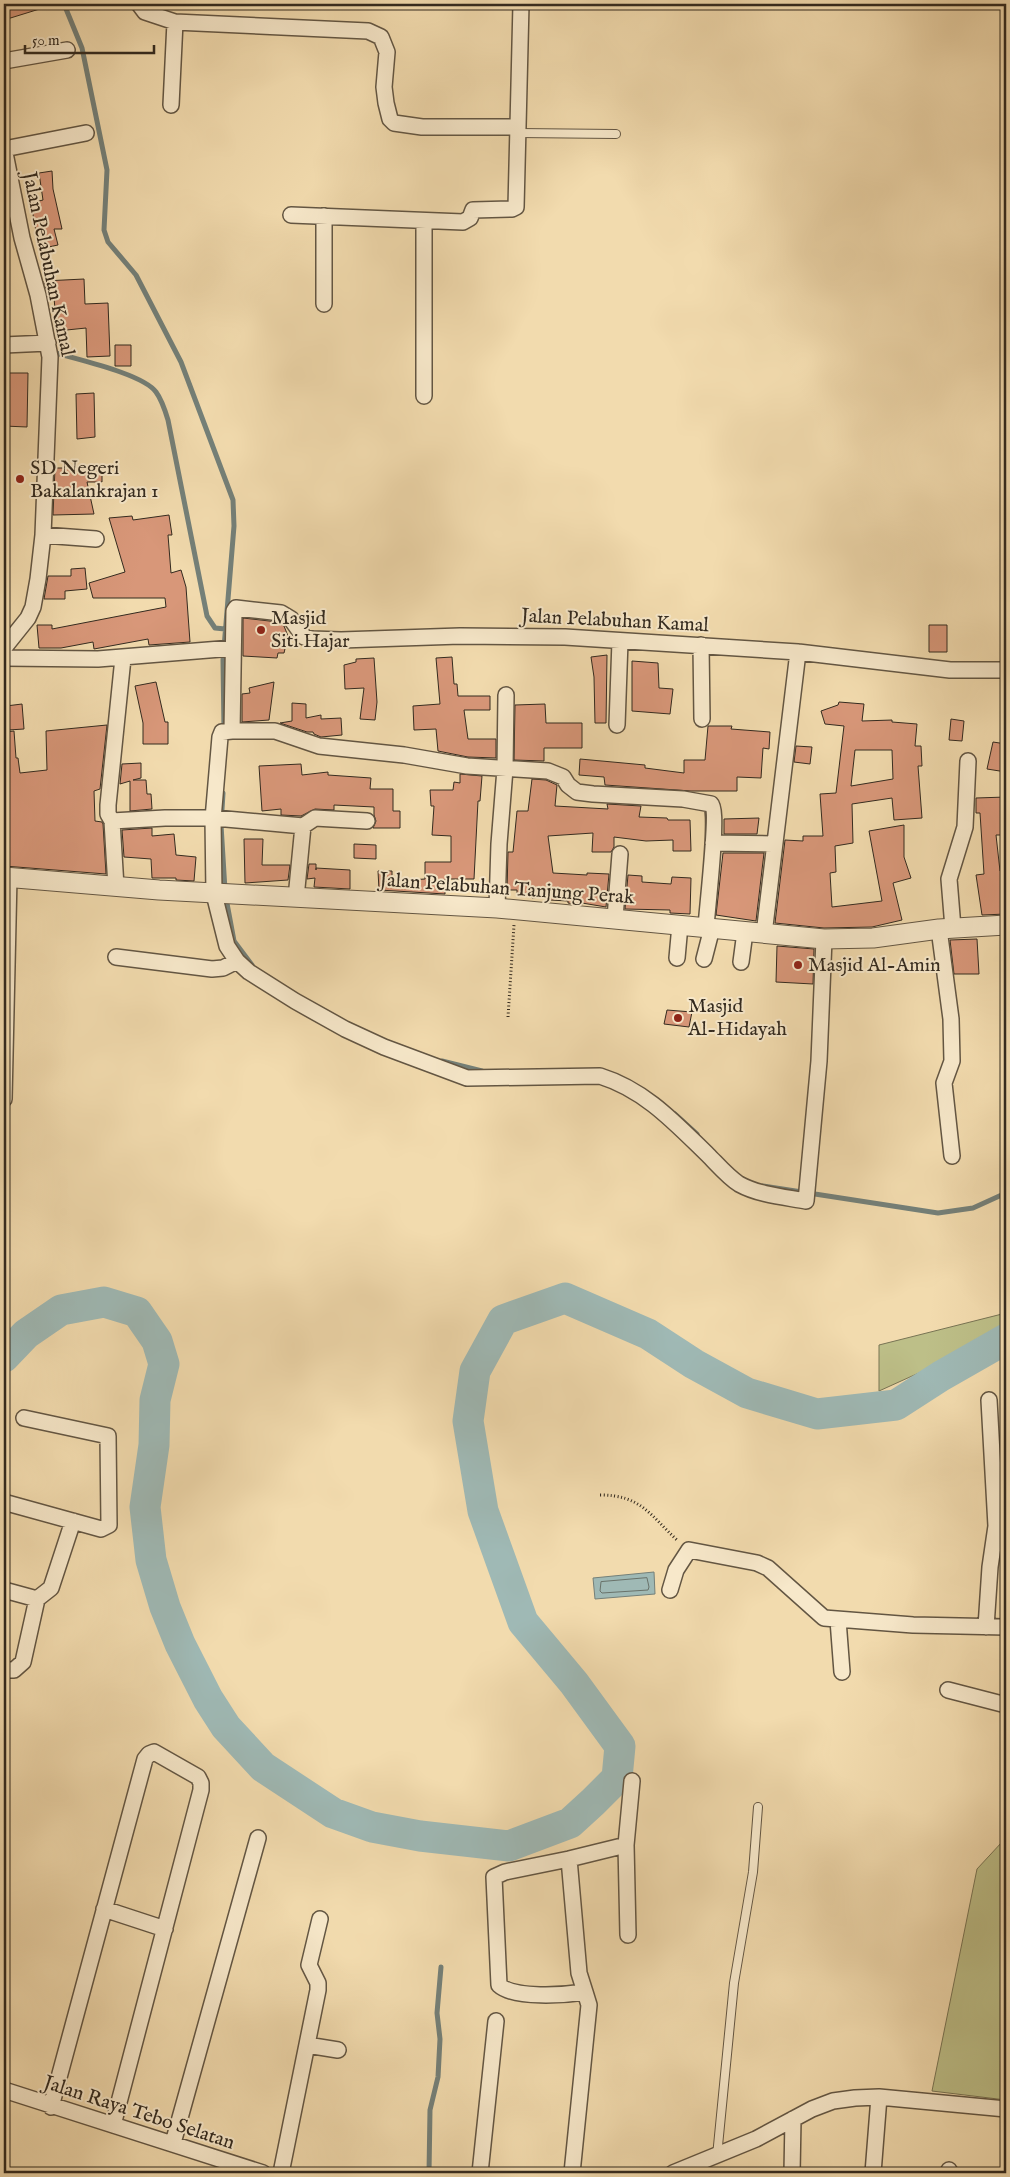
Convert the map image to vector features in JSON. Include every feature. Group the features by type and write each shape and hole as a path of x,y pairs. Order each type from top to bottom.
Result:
{"street":[{"path":"139,4 145,12 175,22 368,31 381,37 387,52 384,87 390,119 394,123 422,127 518,130"},
{"path":"290,214 463,222 470,218 473,210 512,209 516,207 521,4"},
{"path":"171,105 175,22"},
{"path":"4,61 66,50"},
{"path":"4,148 86,133"},
{"name":"Jalan Pelabuhan Kamal","path":"4,148 22,238 38,295 50,356 43,535 33,607 28,618 4,648"},
{"path":"324,216 324,304"},
{"path":"424,220 424,396"},
{"path":"4,345 48,343"},
{"path":"43,535 96,539"},
{"name":"Jalan Pelabuhan Kamal","path":"227,649 236,608 281,613 291,619 304,637 312,639 341,640 460,636 565,637 798,652 950,670 1006,670"},
{"path":"618,725 620,641"},
{"path":"700,645 702,719"},
{"path":"4,658 123,658 227,649 228,731"},
{"path":"764,934 773,844 798,652"},
{"path":"116,887 112,821 108,814 108,805 123,658"},
{"path":"506,695 505,769 499,844 506,909"},
{"path":"704,959 709,927 714,809 712,804 683,798 577,792 558,774 535,770 466,766 404,755 319,746 275,732 228,731 220,737 218,819 227,946 237,961 248,972 345,1029 384,1047 466,1078 600,1076 611,1080 646,1098 664,1111 738,1183 765,1193 806,1200 819,1061 824,939"},
{"path":"952,1156 944,1084 952,1061 946,928 949,880 965,827 968,761"},
{"path":"112,821 165,818 218,819 303,826 316,818 367,821"},
{"path":"296,898 303,826"},
{"path":"713,843 773,844"},
{"path":"614,918 620,854"},
{"path":"4,1099 6,877"},
{"name":"Jalan Pelabuhan Tanjung Perak","path":"6,877 222,894 506,909 824,939 873,938 946,928 1006,925"},
{"path":"677,958 680,925"},
{"path":"742,962 745,932"},
{"path":"116,957 212,968 223,968 237,961"},
{"path":"986,1626 990,1567 1001,1526 989,1400"},
{"path":"7,1503 101,1529 109,1525 108,1436 24,1418"},
{"path":"4,1670 14,1670 23,1662 37,1599 51,1588 73,1521"},
{"path":"670,1590 676,1570 690,1550 758,1563 768,1568 824,1618 913,1625 1006,1627"},
{"path":"4,1590 37,1599"},
{"path":"838,1620 842,1672"},
{"path":"948,1690 1006,1705"},
{"path":"51,2106 145,1759 154,1752 198,1777 201,1783 201,1790 113,2125"},
{"path":"628,1935 626,1845 632,1781"},
{"path":"173,2143 258,1838"},
{"path":"585,1992 550,1996 505,1991 499,1986 494,1877 505,1872 626,1845"},
{"path":"569,1859 578,1973 589,2005 572,2173"},
{"path":"104,1909 165,1929"},
{"path":"281,2173 318,1990 318,1983 309,1964 320,1919"},
{"path":"480,2173 496,2021"},
{"path":"307,2044 338,2050"},
{"name":"Jalan Raya Tebo Selatan","path":"4,2090 263,2173"},
{"path":"673,2173 717,2156 833,2101 879,2097 1006,2109"},
{"path":"873,2173 879,2097"},
{"path":"792,2173 793,2119"}],"lane":[{"path":"518,130 616,134"},
{"path":"717,2156 734,1983 753,1872 758,1807"}],"path":[{"path":"506,909 508,1016"},
{"path":"600,1496 618,1495 637,1502 690,1550"}],"green space":[{"path":"1006,1313 1006,1324 943,1362 879,1391 879,1345"},
{"path":"1002,1842 1006,1843 1006,2100 932,2091 977,1869"}],"water":[{"path":"654,1572 655,1594 595,1599 593,1578"}],"building":[{"path":"4,4 45,4 46,7 4,20"},
{"path":"52,171 53,189 62,229 54,229 58,245 39,249 31,203 43,200 39,173"},
{"path":"84,279 85,304 108,303 110,356 87,357 86,328 57,331 54,298 48,299 44,281"},
{"path":"115,345 131,345 131,366 115,366"},
{"path":"4,373 28,373 27,427 4,426"},
{"path":"94,393 95,437 77,439 76,394"},
{"path":"55,468 102,468 102,482 87,482 94,514 53,515"},
{"path":"169,515 172,535 168,535 171,573 181,570 186,587 190,642 149,645 148,639 94,649 93,642 61,648 39,648 37,625 52,625 52,629 166,607 165,598 93,598 89,583 125,572 109,518 132,516 133,520"},
{"path":"85,568 87,589 65,591 65,599 44,599 48,576 71,576 71,569"},
{"name":"Masjid Siti Hajar","path":"243,618 278,622 284,626 288,636 284,653 278,653 277,658 243,656"},
{"path":"929,625 947,625 947,652 929,652"},
{"path":"607,655 606,723 595,723 594,677 591,657"},
{"path":"452,657 454,684 457,684 458,696 490,696 490,710 464,710 468,739 496,739 496,758 468,757 438,751 436,729 414,730 413,706 440,704 436,658"},
{"path":"374,658 377,702 375,720 360,719 364,688 345,689 344,665 356,662 356,659"},
{"path":"632,661 658,663 659,688 673,689 670,714 632,711"},
{"path":"156,682 165,722 168,722 168,744 143,744 143,723 135,686"},
{"path":"274,682 269,720 242,722 242,694 250,693 249,688"},
{"path":"839,702 864,704 862,721 892,720 892,722 917,724 915,746 921,746 922,766 918,766 922,818 894,820 892,798 852,804 853,843 835,846 836,872 830,873 832,907 882,901 869,831 904,825 904,857 911,878 893,883 902,920 872,927 824,928 775,923 785,840 803,841 803,836 823,836 820,794 836,793 844,726 825,724 821,711 838,705","holes":["855,750 892,750 893,779 851,786"]},
{"path":"292,703 306,704 306,718 321,715 321,719 341,718 342,735 321,737 313,732 307,732 280,723 292,721"},
{"path":"22,704 24,729 8,730 6,706"},
{"path":"545,704 546,723 582,723 582,748 544,748 544,761 514,760 515,705"},
{"path":"951,719 964,721 962,741 949,740"},
{"path":"107,725 100,789 94,791 95,821 102,822 103,824 106,874 4,866 4,732 14,731 16,758 18,758 20,773 47,770 46,731"},
{"path":"708,726 732,726 731,729 770,732 769,749 763,748 761,778 737,777 737,791 691,791 605,785 604,777 579,775 580,759 645,765 645,768 684,773 684,760 705,760"},
{"path":"993,742 1006,744 1006,772 987,769"},
{"path":"796,746 812,747 810,764 794,762"},
{"path":"141,763 141,778 133,780 146,780 147,794 151,794 152,809 130,811 130,781 120,784 122,764"},
{"path":"301,764 302,775 328,772 328,775 371,778 370,789 393,789 393,811 400,811 400,828 373,828 376,821 374,807 334,805 334,810 315,809 301,816 281,815 281,809 262,811 259,766"},
{"path":"460,774 482,776 480,801 478,801 474,879 445,879 445,894 379,890 378,871 392,871 392,881 425,879 425,862 451,862 451,836 432,835 434,806 431,806 430,790 453,790 454,782 460,783"},
{"path":"532,779 546,780 557,785 555,806 608,809 607,804 641,806 639,817 690,820 691,851 673,851 673,840 646,841 614,837 614,847 611,852 592,852 593,833 548,836 553,873 609,874 606,907 550,900 550,896 532,898 531,893 517,894 517,890 507,890 508,852 513,852 517,811 528,811"},
{"path":"1006,797 1006,835 996,835 1000,871 1005,871 1006,914 982,915 976,875 984,874 980,813 976,813 976,798"},
{"path":"759,818 757,834 724,834 724,819"},
{"path":"152,828 152,836 174,834 176,855 196,857 194,881 176,880 176,878 152,878 151,859 124,857 122,830"},
{"path":"244,839 263,839 262,865 290,865 288,880 245,883"},
{"path":"354,844 376,845 376,859 354,858"},
{"path":"723,853 764,853 756,921 716,915"},
{"path":"309,864 316,864 316,868 350,870 350,889 314,887 315,878 307,879"},
{"path":"628,875 642,876 642,882 671,884 672,877 691,878 690,914 670,913 670,910 625,909"},
{"path":"977,939 979,974 954,974 950,940"},
{"name":"Masjid Al-Amin","path":"777,946 814,949 813,984 776,982"},
{"name":"Masjid Al-Hidayah","path":"667,1010 692,1012 689,1027 664,1024"}],"waterway":[{"path":"64,4 82,48 107,170 104,230 108,242 136,275 181,362 233,500 234,526 223,660 224,730"},
{"path":"56,353 138,379 149,385 158,395 168,420 207,616 215,628 225,629"},
{"path":"223,793 221,825 225,890"},
{"path":"226,898 234,941 252,965"},
{"path":"442,1061 482,1071"},
{"path":"675,1114 697,1134"},
{"path":"763,1186 938,1213 973,1208 1006,1193"},
{"path":"4,1357 26,1334 61,1310 104,1302 137,1312 157,1341 164,1364 155,1400 154,1445 145,1507 151,1560 165,1607 180,1644 208,1699 226,1727 263,1767 333,1813 372,1827 420,1836 509,1846 570,1823 617,1778 620,1746 574,1683 523,1622 483,1511 468,1421 475,1371 503,1320 565,1298 648,1334 694,1364 747,1393 817,1414 896,1405 941,1376 1006,1339"},
{"path":"429,2173 430,2110 438,2077 440,2039 437,2013 441,1967"}],"place":[{"name":"SD Negeri Bakalankrajan 1","path":"20,479"},
{"name":"Masjid Siti Hajar","path":"261,630"},
{"name":"Masjid Al-Amin","path":"798,965"},
{"name":"Masjid Al-Hidayah","path":"678,1018"}]}
